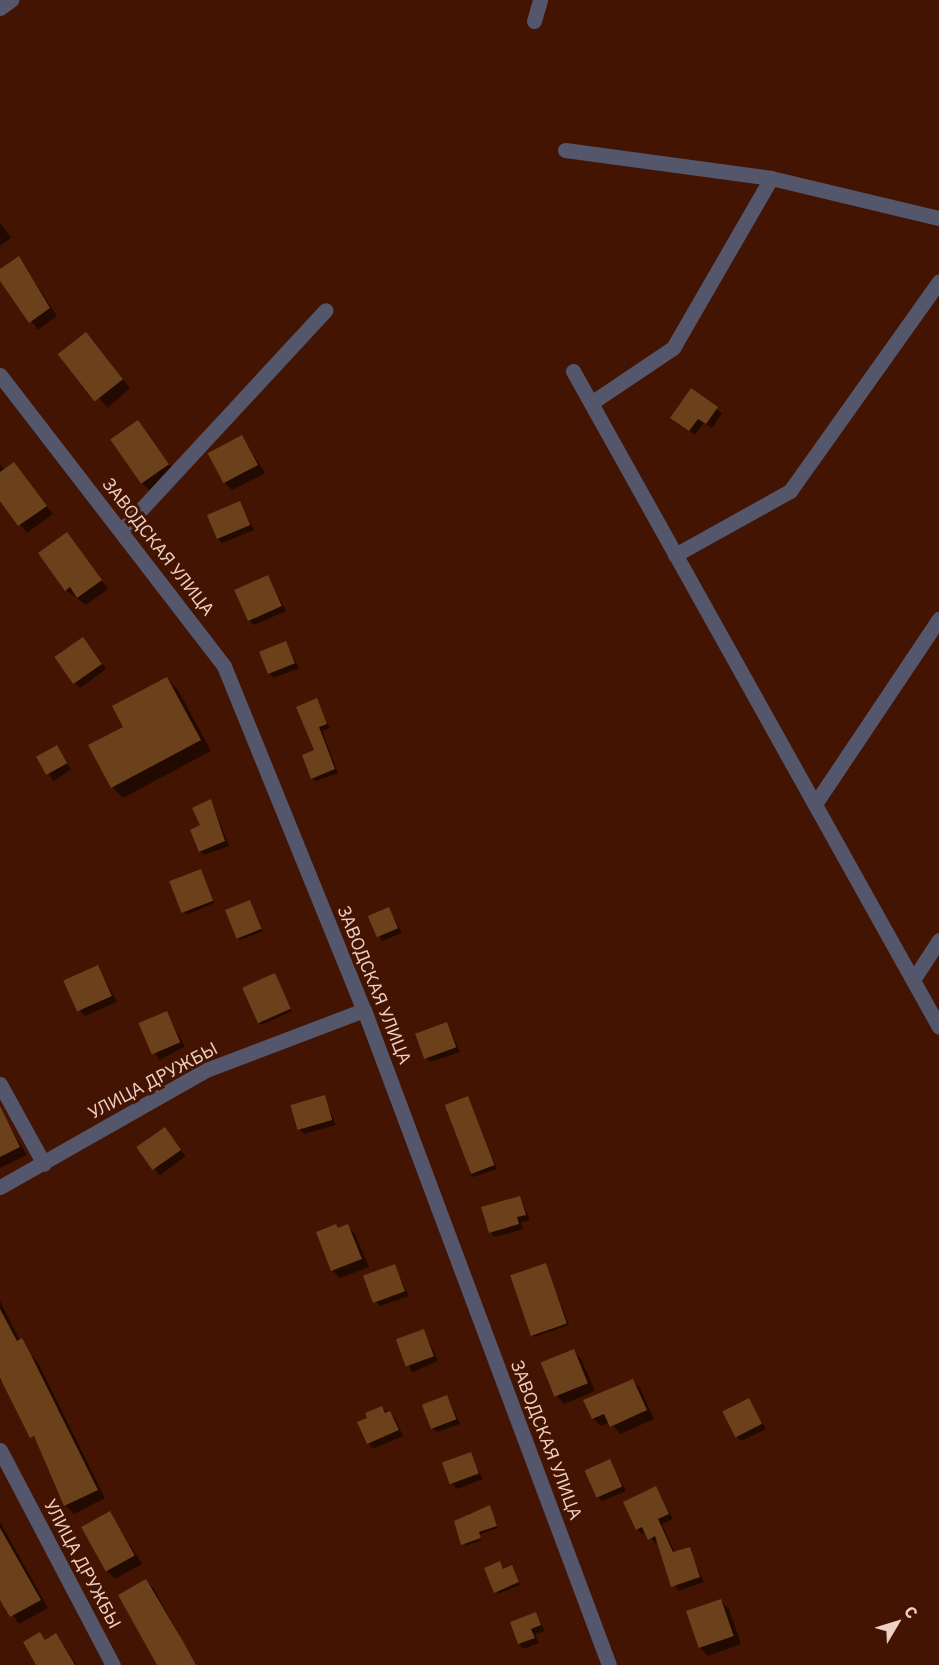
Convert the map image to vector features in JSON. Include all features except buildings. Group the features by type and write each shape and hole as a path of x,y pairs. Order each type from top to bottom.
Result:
{"street":[{"path":"0,8 11,0"},
{"path":"534,21 540,0"},
{"path":"565,150 771,178 939,218"},
{"path":"591,403 672,348 771,178"},
{"path":"675,555 790,491 939,281"},
{"path":"121,531 326,310"},
{"path":"573,371 939,1027"},
{"name":"ЗАВОДСКАЯ УЛИЦА","path":"0,375 224,666 364,1010 609,1665"},
{"path":"815,804 939,619"},
{"path":"913,980 939,940"},
{"name":"УЛИЦА ДРУЖБЫ","path":"0,1187 206,1070 364,1010"},
{"path":"0,1083 44,1164"},
{"name":"УЛИЦА ДРУЖБЫ","path":"0,1450 113,1665"}]}
